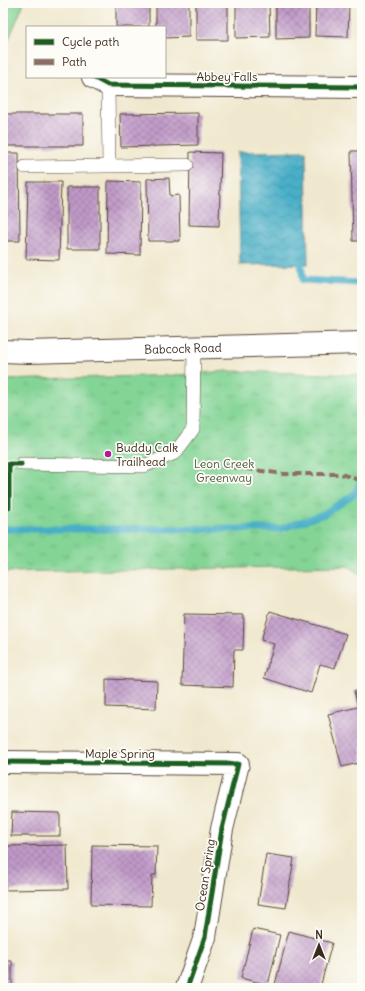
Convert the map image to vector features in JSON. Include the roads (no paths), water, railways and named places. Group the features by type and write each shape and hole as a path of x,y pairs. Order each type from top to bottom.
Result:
{"street":[{"name":"Abbey Falls","path":"101,81 362,87"},
{"name":"Babcock Road","path":"3,351 28,352 362,343"},
{"name":"Maple Spring","path":"3,762 238,764"},
{"name":"Ocean Spring","path":"187,988 205,937 222,829 238,764"}],"lane":[{"path":"101,81 109,166"},
{"path":"25,167 187,164"},
{"path":"21,464 144,466 175,453 193,429 194,347"}],"water":[{"path":"306,151 308,264 240,265 238,152"}],"waterway":[{"path":"301,264 303,280 359,283"},
{"path":"3,529 280,529 324,514 356,493 362,477"}],"place":[{"name":"Buddy Calk Trailhead","path":"108,454"}],"park label":[{"name":"Leon Creek Greenway","path":"224,470"}]}
